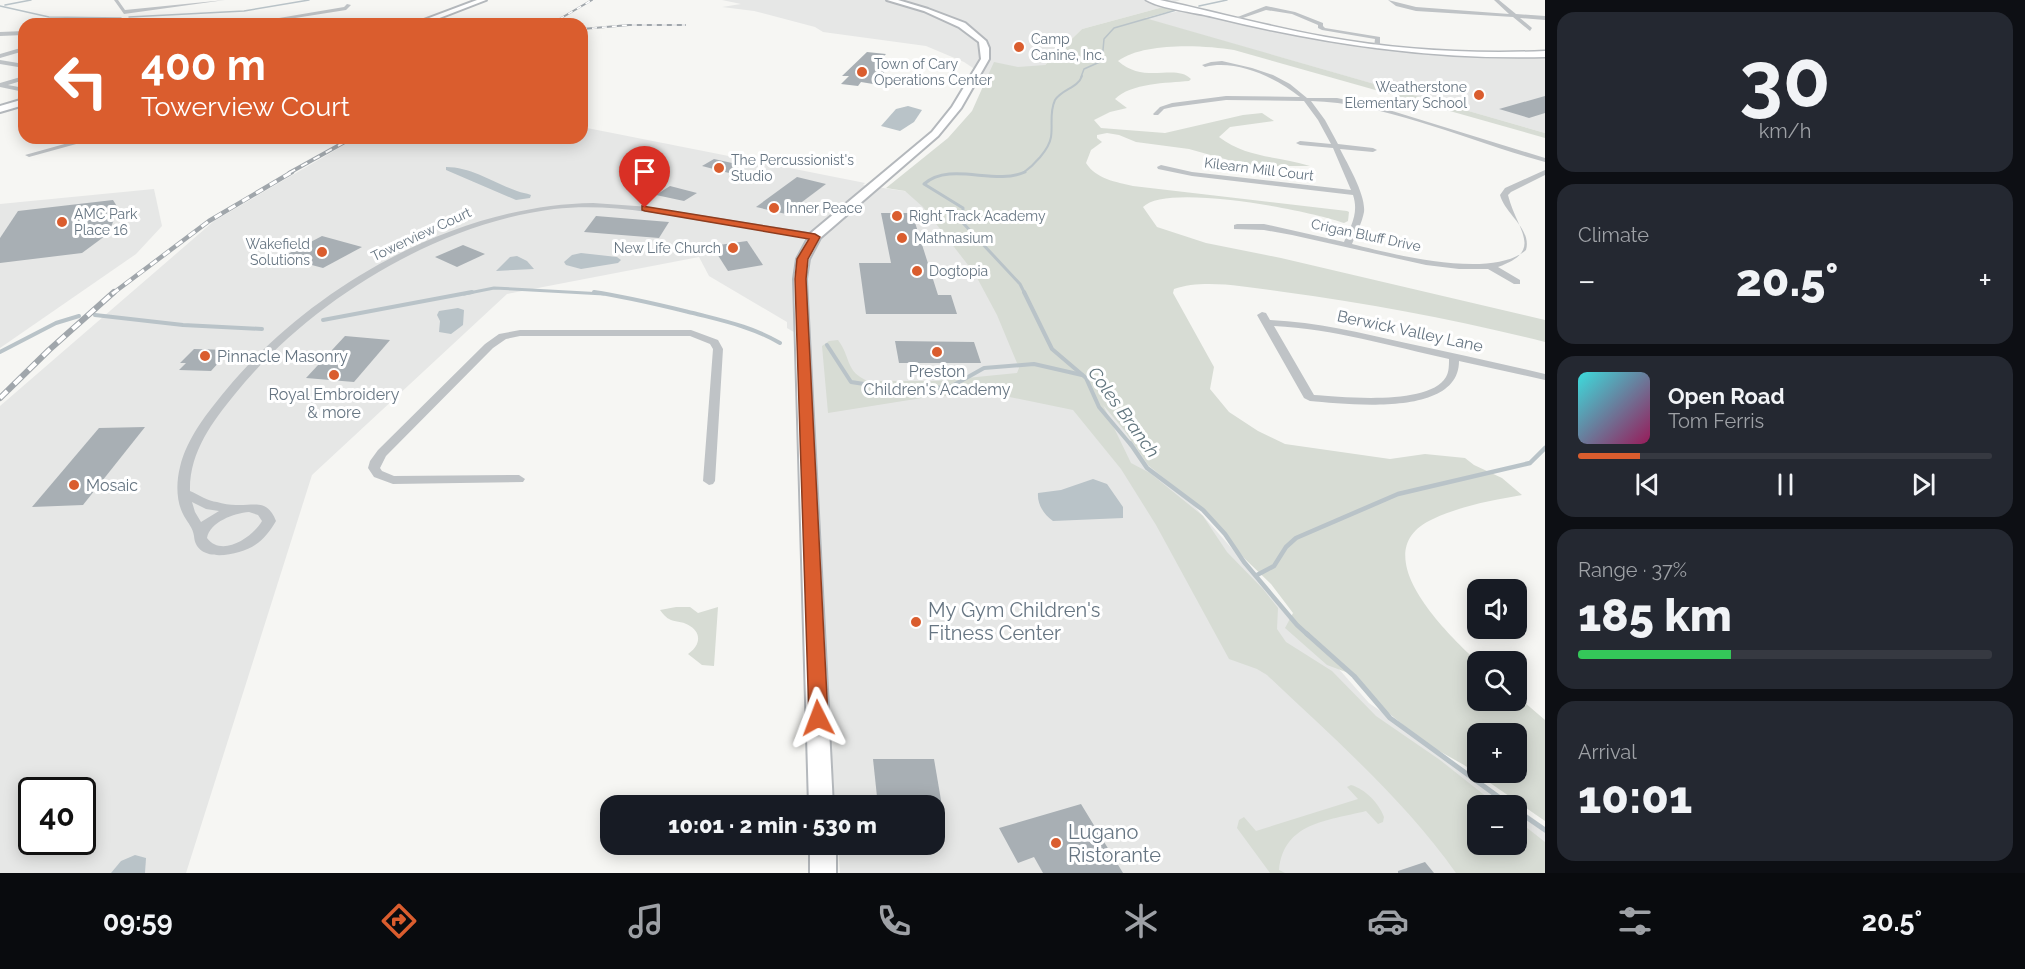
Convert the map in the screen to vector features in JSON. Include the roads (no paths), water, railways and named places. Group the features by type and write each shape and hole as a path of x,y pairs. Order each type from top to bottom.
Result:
{"main road":[{"path":"1150,0 1297,34 1377,45 1465,54 1544,53"},
{"path":"1158,0 1311,34 1377,45 1459,51 1544,53"}],"street":[{"path":"116,0 124,12 223,0"},
{"path":"434,18 483,0"},
{"path":"821,795 800,279 803,259 815,237 836,216 935,134 956,108 985,59 985,48 982,41 962,24 927,10 890,0"},
{"path":"1390,0 1398,5 1416,9 1545,18"},
{"path":"1496,0 1530,29"},
{"path":"280,18 346,8 349,5"},
{"path":"1238,18 1266,8 1277,10 1314,21 1321,24 1320,27 1324,29 1378,38 1377,45"},
{"path":"0,34 18,33"},
{"path":"0,56 18,51"},
{"path":"0,62 18,65"},
{"path":"1205,65 1218,63 1256,71 1284,82 1305,98 1326,123 1360,210 1347,244"},
{"path":"0,85 18,80"},
{"path":"0,85 18,89"},
{"path":"1156,114 1162,108 1213,99 1305,98 1346,101 1366,105 1545,160"},
{"path":"0,109 18,104"},
{"path":"1300,143 1374,150"},
{"path":"29,155 71,144"},
{"name":"Kilearn Mill Court","path":"1161,167 1192,174 1355,193"},
{"name":"Crigan Bluff Drive","path":"1236,227 1265,227 1430,262 1490,266 1519,258 1530,250 1532,246 1530,236 1506,203 1504,195 1508,190 1545,172"},
{"name":"Towerview Court","path":"235,509 255,508 263,511 269,521 266,528 252,541 230,549 210,548 201,538 202,532 187,512 184,493 184,468 200,434 237,383 264,354 312,313 362,279 413,252 462,230 523,213 556,207 603,205 645,208 815,237"},
{"name":"Crigan Bluff Drive","path":"1490,266 1517,282"},
{"name":"Berwick Valley Lane","path":"1454,355 1454,372 1448,383 1440,389 1418,397 1381,401 1310,398 1265,319 1329,329 1454,355 1545,377"},
{"path":"519,479 393,480 378,474 374,468 376,461 389,445 489,346 503,336 520,333 674,332 703,336 714,342 718,349 709,481"},
{"path":"184,493 211,506 235,509"},
{"path":"202,532 214,518 235,509"},
{"path":"823,855 824,873"}],"waterway":[{"path":"5,5 31,0"},
{"path":"129,17 244,11 309,0"},
{"name":"Coles Branch","path":"1199,6 1227,0"},
{"path":"0,6 49,17 121,18"},
{"name":"Coles Branch","path":"1081,77 1084,69 1102,61 1104,39 1114,28 1180,9"},
{"name":"Coles Branch","path":"1024,172 1040,157 1050,142 1052,109 1055,100 1077,83 1082,76"},
{"name":"Coles Branch","path":"1024,172 1000,177 947,174 935,177 924,184 963,208 963,223 1020,284 1024,292"},
{"path":"464,294 494,288 604,294"},
{"path":"323,320 472,292"},
{"path":"594,292 644,301 727,322 780,343"},
{"name":"Coles Branch","path":"1024,292 1052,349 1086,378 1099,407 1131,445"},
{"path":"95,315 183,325 262,329"},
{"path":"0,352 56,323 79,316"},
{"path":"827,345 851,382 910,391 952,386 984,368 1034,364 1082,375"},
{"name":"Coles Branch","path":"1130,443 1147,468 1203,510 1225,534 1244,562 1308,635"},
{"path":"1257,575 1274,566 1286,547 1296,538 1398,494 1530,463 1545,448"},
{"name":"Coles Branch","path":"1307,634 1354,676 1390,718 1496,795"},
{"name":"Coles Branch","path":"1527,818 1545,830"}],"railway":[{"path":"561,18 592,0"},
{"path":"588,28 629,25 685,25"},
{"path":"289,173 341,144"},
{"path":"112,294 209,221 292,172"},
{"path":"0,398 114,292"}],"place":[{"name":"Camp Canine, Inc.","path":"1019,47"},
{"name":"Town of Cary Operations Center","path":"862,72"},
{"name":"Weatherstone Elementary School","path":"1479,95"},
{"name":"The Percussionist's Studio","path":"719,168"},
{"name":"Inner Peace","path":"774,208"},
{"name":"Right Track Academy","path":"897,216"},
{"name":"AMC Park Place 16","path":"62,222"},
{"name":"Mathnasium","path":"902,238"},
{"name":"New Life Church","path":"733,248"},
{"name":"Wakefield Solutions","path":"322,252"},
{"name":"Dogtopia","path":"917,271"},
{"name":"Preston Children's Academy","path":"937,352"},
{"name":"Pinnacle Masonry","path":"205,356"},
{"name":"Royal Embroidery & more","path":"334,375"},
{"name":"Mosaic","path":"74,485"},
{"name":"My Gym Children's Fitness Center","path":"916,622"},
{"name":"Lugano Ristorante","path":"1056,843"}]}
